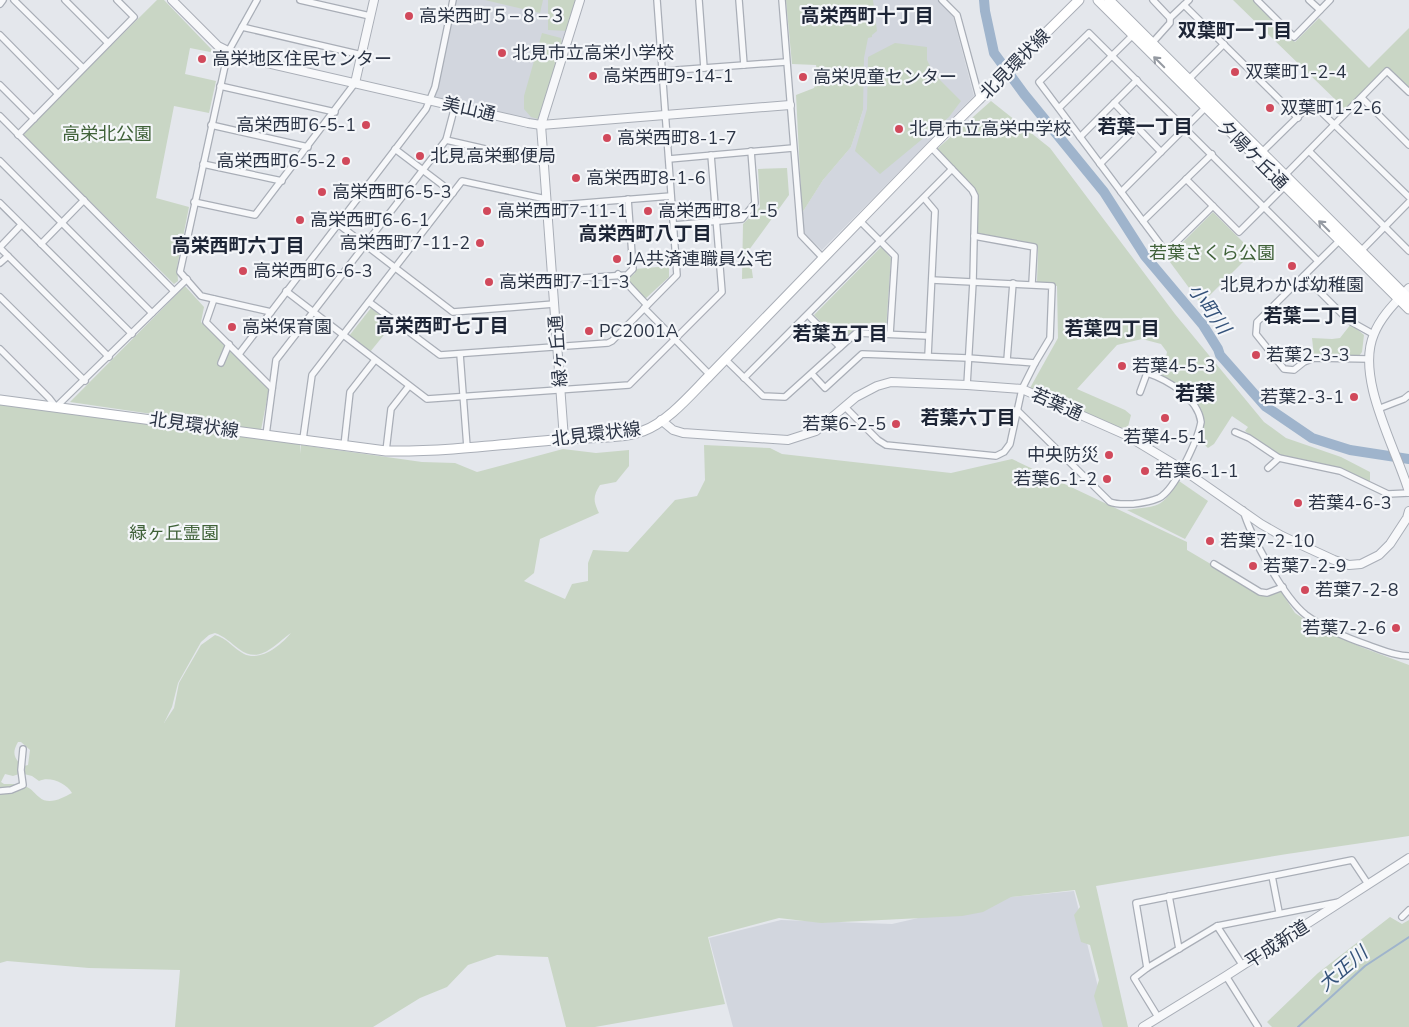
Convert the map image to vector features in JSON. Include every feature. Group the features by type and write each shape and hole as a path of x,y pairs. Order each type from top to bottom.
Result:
{"main road":[{"name":"北見環状線","path":"0,400 386,451 418,451 564,439 636,432 655,425 710,375 931,147 1002,79 1079,0"},
{"name":"夕陽ケ丘通","path":"1098,0 1136,32 1152,42 1186,82"},
{"name":"夕陽ケ丘通","path":"1109,0 1136,32 1208,104 1260,155 1286,175 1358,254 1405,295 1409,309"},
{"name":"夕陽ケ丘通","path":"1260,155 1284,186 1342,237"}],"street":[{"path":"0,4 4,0"},
{"path":"14,0 83,68"},
{"path":"65,0 108,43"},
{"path":"18,135 134,17 117,0"},
{"path":"257,0 228,52 180,272 201,296 271,312"},
{"path":"300,0 370,16"},
{"path":"194,202 255,215 356,83 374,0"},
{"path":"239,354 426,109 435,88 454,0"},
{"name":"緑ヶ丘通","path":"564,439 541,125 580,0"},
{"path":"369,302 440,355 608,343 677,275 657,0"},
{"path":"699,0 704,68"},
{"path":"739,0 744,65"},
{"path":"782,0 801,235 824,258"},
{"path":"942,0 957,15 980,100"},
{"path":"1152,0 1170,18"},
{"path":"1152,42 1170,23 1170,18 1189,0"},
{"path":"1257,0 1294,37 1330,0"},
{"path":"1309,0 1320,10"},
{"name":"美山通","path":"178,2 218,46 240,57 541,125 790,105"},
{"path":"1184,5 1298,118"},
{"path":"242,27 362,55"},
{"path":"1059,108 1136,32"},
{"path":"1213,206 1166,252 1039,82 1089,33 1318,261"},
{"path":"0,35 58,94"},
{"path":"1186,82 1224,44"},
{"path":"663,71 786,62"},
{"path":"1186,179 1239,232 1284,186 1286,175 1387,71 1409,92"},
{"path":"1080,137 1137,80"},
{"path":"0,85 34,119"},
{"path":"220,86 334,112"},
{"path":"1362,98 1409,145"},
{"path":"1114,103 1161,152"},
{"path":"1260,155 1312,103 1409,198"},
{"path":"1121,192 1208,104"},
{"path":"266,435 276,360 446,140 455,106"},
{"path":"0,116 174,291"},
{"path":"212,125 308,147"},
{"path":"1100,164 1137,127"},
{"path":"446,140 543,162"},
{"path":"931,147 972,190 975,196 973,282 967,385"},
{"path":"669,158 793,148"},
{"path":"396,149 453,193"},
{"path":"674,225 742,219 755,203 751,152"},
{"path":"1309,152 1408,249"},
{"path":"1143,221 1212,154"},
{"path":"286,292 427,399 629,385 722,292 711,155"},
{"path":"0,161 152,313"},
{"path":"203,164 282,181"},
{"path":"744,378 952,169"},
{"path":"304,439 312,375 462,180 546,202 671,196"},
{"path":"924,198 935,211 928,356"},
{"path":"552,280 618,274 627,275 633,269 628,199"},
{"path":"41,244 84,200"},
{"path":"1358,254 1409,202"},
{"path":"0,203 132,334"},
{"path":"860,221 895,256 890,334"},
{"path":"338,224 454,312 554,304"},
{"path":"22,225 0,247 109,356"},
{"path":"974,236 1034,248 1032,284"},
{"path":"1342,237 1257,322 1256,334 1284,369 1294,370 1304,362 1314,358 1369,360"},
{"path":"0,263 8,256"},
{"path":"618,274 674,339 710,375"},
{"path":"1304,276 1348,320 1373,334"},
{"path":"0,349 56,407 85,381 187,279"},
{"path":"845,407 878,440 886,445 996,456 1004,452 1010,444 1022,389 1050,338 1052,286 932,280"},
{"path":"1007,360 1013,284"},
{"path":"1235,432 1250,438 1279,458 1340,471 1388,494 1409,492 1378,409 1370,378 1369,360 1373,334 1389,309 1405,295"},
{"path":"1,299 85,381"},
{"path":"214,299 206,322 272,388"},
{"path":"808,315 840,347"},
{"path":"725,359 763,396 785,397 856,333 928,336"},
{"path":"221,363 229,344"},
{"path":"460,354 467,447"},
{"path":"812,374 825,388 862,354 1007,360 1035,363"},
{"path":"344,446 350,392 375,360"},
{"path":"1017,410 1103,496 1116,504 1147,503 1160,498 1168,492 1182,469 1200,429 1201,416 1186,397 1175,387 1157,376 1147,373 1140,392"},
{"name":"若葉通","path":"661,420 673,430 683,433 788,440 816,432 856,397 877,386 891,382 1022,389 1126,435 1182,469 1282,536 1349,565 1361,564 1379,555 1390,544 1407,518 1409,511"},
{"path":"386,451 391,409 409,386"},
{"path":"1378,409 1408,399"},
{"path":"1268,468 1279,458"},
{"path":"1243,510 1248,528 1283,586 1296,605 1305,614 1320,624 1360,642 1399,656 1409,656"},
{"path":"1214,564 1260,592 1267,593 1283,586"},
{"path":"0,791 11,790 23,785 21,770 23,749"},
{"name":"平成新道","path":"1143,1027 1243,966 1409,858"},
{"path":"1147,968 1136,903 1352,860 1368,884"},
{"path":"1272,876 1279,912"},
{"path":"1169,896 1179,949"},
{"path":"1158,1017 1134,978 1147,968 1217,926 1341,901"},
{"path":"1402,917 1409,910"},
{"path":"1217,926 1243,966"},
{"path":"1226,976 1258,1027"}],"shaded area":[{"name":"北見市立高栄小学校","path":"453,0 580,0 541,125 430,101"},
{"name":"北見市立高栄中学校","path":"871,0 938,0 953,16 974,96 822,250 804,233 802,213 823,180 851,147 863,110 863,37 872,37"},
{"path":"1074,891 1108,1027 733,1027 709,938 781,920 892,924 1010,897"}],"green space":[{"name":"高栄北公園","path":"157,0 164,0 215,53 190,48 185,74 216,81 209,113 174,106 156,198 189,207 177,267 178,281 174,284 22,134"},
{"path":"485,0 543,0 540,13"},
{"path":"548,0 576,0 568,31 548,30"},
{"path":"786,0 873,0 877,31 872,37 868,38 864,58 863,110 851,147 823,180 802,213 796,95 814,88 818,78 816,65 792,64"},
{"path":"1233,0 1253,0 1295,42 1319,18 1369,68 1409,28 1409,89 1387,67 1346,110"},
{"path":"542,33 561,38 562,45 538,119 531,117 524,109 524,96"},
{"path":"895,43 927,47 927,60 934,74 961,101 949,117 880,174 855,151 867,109 868,57"},
{"path":"991,101 1050,148 1175,314 1264,422 1286,438 1341,457 1370,472 1370,483 1278,456 1245,431 1248,427 1232,416 1214,444 1208,448 1197,438 1203,427 1204,420 1199,406 1181,388 1162,376 1167,352 1161,344 1142,339 1117,345 1077,389 1125,410 1131,415 1128,427 1120,428 1030,388 1058,338 1057,286 1037,282 1038,248 978,233 978,193 937,149"},
{"path":"787,168 789,195 749,250 753,278 742,279 743,224 760,207 758,169"},
{"name":"若葉さくら公園","path":"1213,212 1253,252 1201,304 1167,258"},
{"path":"881,247 891,258 886,330 854,330 840,342 814,315"},
{"path":"669,266 669,277 645,299 627,280 635,273 635,269"},
{"path":"185,286 204,307 201,322 269,389 261,430 70,402"},
{"path":"371,308 392,325 370,352 349,336"},
{"path":"1351,324 1364,335 1362,352 1359,356 1314,356 1312,338 1340,338"},
{"name":"緑ヶ丘霊園","path":"0,404 202,428 300,444 301,454 301,445 422,462 455,463 477,472 563,449 596,453 629,450 629,466 616,482 600,485 596,492 595,502 599,513 540,539 534,573 524,581 565,599 572,584 588,581 588,563 593,550 628,552 675,500 697,496 705,480 704,445 770,448 782,454 951,473 1012,459 1187,542 1187,550 1265,596 1280,590 1295,613 1307,621 1361,647 1409,665 1409,836 1096,886 1128,1027 1103,1027 1094,996 1099,980 1090,945 1081,942 1074,915 1080,907 1075,890 1011,897 983,912 962,916 821,923 779,918 708,937 725,1004 595,1027 566,1027 548,957 497,955 468,965 447,987 420,998 373,1027 175,1027 180,970 89,968 7,961 0,963","holes":["215,633 224,638 239,649 254,655 267,651 291,633 276,647 257,656 244,654 223,638 215,635 201,645 179,683 174,708 164,723 172,707 178,683 201,642 209,635","18,742 21,742 30,750 28,765 24,766 24,774 32,776 39,781 48,779 57,781 66,786 72,793 56,800 47,801 24,786 1,782 5,774 13,776 19,774 19,763 14,753"]},
{"path":"1179,481 1208,501 1185,539 1127,510 1153,506 1163,502"},
{"path":"1390,917 1402,924 1409,920 1409,1027 1272,1027 1267,1022 1318,973"}],"waterway":[{"name":"小町川","path":"984,0 994,53 1024,94 1104,192 1145,256 1203,325 1220,355 1265,406 1312,438 1350,450 1409,459"},
{"name":"大正川","path":"1298,1027 1365,966 1409,937"}],"place":[{"name":"高栄西町５−８−３","path":"409,16"},
{"name":"北見市立高栄小学校","path":"502,53"},
{"name":"高栄地区住民センター","path":"202,59"},
{"name":"双葉町1-2-4","path":"1235,72"},
{"name":"高栄西町9-14-1","path":"593,76"},
{"name":"高栄児童センター","path":"803,77"},
{"name":"双葉町1-2-6","path":"1270,108"},
{"name":"高栄西町6-5-1","path":"366,125"},
{"name":"北見市立高栄中学校","path":"899,129"},
{"name":"高栄西町8-1-7","path":"607,138"},
{"name":"北見高栄郵便局","path":"420,156"},
{"name":"高栄西町6-5-2","path":"346,161"},
{"name":"高栄西町8-1-6","path":"576,178"},
{"name":"高栄西町6-5-3","path":"322,192"},
{"name":"高栄西町7-11-1","path":"487,211"},
{"name":"高栄西町8-1-5","path":"648,211"},
{"name":"高栄西町6-6-1","path":"300,220"},
{"name":"高栄西町7-11-2","path":"480,243"},
{"name":"JA共済連職員公宅","path":"617,259"},
{"name":"北見わかば幼稚園","path":"1292,266"},
{"name":"高栄西町6-6-3","path":"243,271"},
{"name":"高栄西町7-11-3","path":"489,282"},
{"name":"高栄保育園","path":"232,327"},
{"name":"PC2001A","path":"589,331"},
{"name":"若葉2-3-3","path":"1256,355"},
{"name":"若葉4-5-3","path":"1122,366"},
{"name":"若葉2-3-1","path":"1354,397"},
{"name":"若葉4-5-1","path":"1165,418"},
{"name":"若葉6-2-5","path":"896,424"},
{"name":"中央防災","path":"1109,455"},
{"name":"若葉6-1-1","path":"1145,471"},
{"name":"若葉6-1-2","path":"1107,479"},
{"name":"若葉4-6-3","path":"1298,503"},
{"name":"若葉7-2-10","path":"1210,541"},
{"name":"若葉7-2-9","path":"1253,566"},
{"name":"若葉7-2-8","path":"1305,590"},
{"name":"若葉7-2-6","path":"1396,628"}],"district":[{"name":"高栄西町十丁目","path":"867,16"},
{"name":"双葉町一丁目","path":"1235,31"},
{"name":"若葉一丁目","path":"1145,127"},
{"name":"高栄西町八丁目","path":"645,234"},
{"name":"高栄西町六丁目","path":"238,246"},
{"name":"若葉二丁目","path":"1311,316"},
{"name":"高栄西町七丁目","path":"442,326"},
{"name":"若葉四丁目","path":"1112,329"},
{"name":"若葉五丁目","path":"840,334"},
{"name":"若葉","path":"1195,393"},
{"name":"若葉六丁目","path":"968,418"}]}
